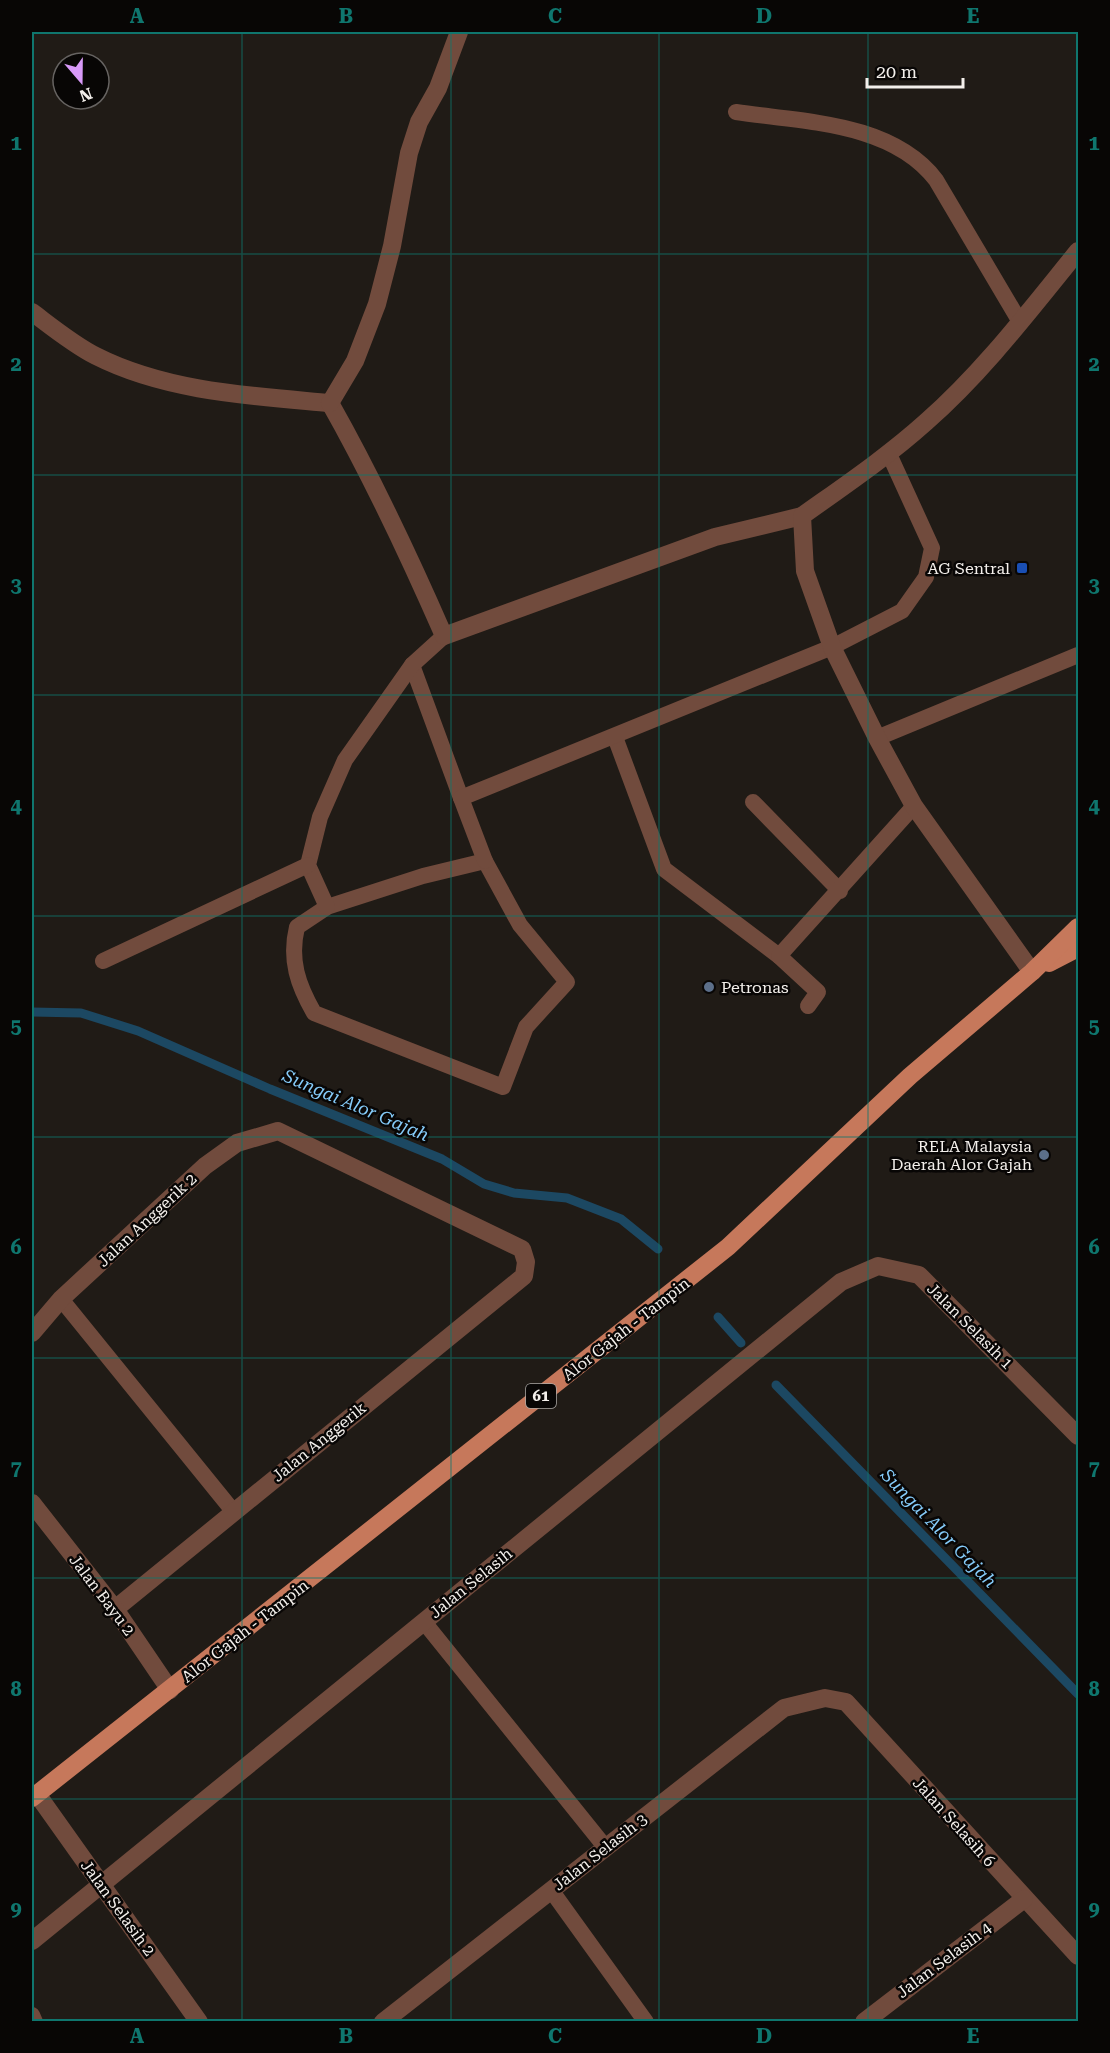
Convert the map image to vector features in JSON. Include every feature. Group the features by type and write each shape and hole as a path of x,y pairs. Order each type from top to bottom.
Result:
{"main road":[{"name":"Alor Gajah - Tampin","path":"34,1796 728,1247 910,1076 1032,972 1078,927"},
{"name":"Alor Gajah - Tampin","path":"1032,972 1078,948"}],"street":[{"path":"330,403 356,360 377,304 392,246 409,153 420,122 438,88 459,32"},
{"path":"330,403 398,529 444,636 715,537 802,516 889,454 928,421 972,377 1078,251"},
{"path":"32,312 96,356 137,372 221,393 330,403"},
{"path":"802,516 805,571 832,647 877,738 914,806 1032,972"},
{"name":"Jalan Anggerik 2","path":"32,1333 60,1299 205,1166 237,1143 278,1131 522,1249 526,1262 524,1276"},
{"name":"Jalan Selasih 1","path":"841,1282 878,1266 919,1275 1078,1436"},
{"name":"Jalan Anggerik","path":"115,1609 232,1511 524,1276"},
{"name":"Jalan Selasih","path":"32,1941 841,1282"},
{"name":"Jalan Bayu 2","path":"32,1503 115,1609 170,1690"},
{"name":"Jalan Selasih 3","path":"383,2022 784,1708 825,1698"},
{"name":"Jalan Selasih 6","path":"825,1698 846,1702 1078,1956"},
{"name":"Jalan Selasih 2","path":"34,1796 200,2022"},
{"name":"Jalan Selasih 4","path":"864,2022 1024,1899"}],"lane":[{"path":"736,112 848,129 896,146 923,163 936,180 1020,322"},
{"path":"461,798 832,647 902,611 926,577 932,548 889,454"},
{"path":"327,907 308,865 320,817 345,759 412,664 444,636"},
{"path":"877,738 1078,656"},
{"path":"412,664 485,861 520,925 567,982 526,1027 503,1087 314,1013 299,987 292,948 297,927 327,907 423,876 485,861"},
{"path":"615,737 664,869 779,956 818,992 808,1006"},
{"path":"753,802 840,891"},
{"path":"779,956 840,891 914,806"},
{"path":"103,961 308,865"},
{"path":"60,1299 232,1511"},
{"path":"424,1622 606,1848"},
{"path":"551,1890 646,2022"},
{"path":"32,2015 34,2022"}],"waterway":[{"name":"Sungai Alor Gajah","path":"32,1012 81,1013 138,1031 270,1089 442,1159 484,1184 514,1193 567,1198 621,1219 658,1249"},
{"name":"Sungai Alor Gajah","path":"718,1317 741,1343"},
{"name":"Sungai Alor Gajah","path":"776,1385 1078,1694"}],"place":[{"name":"AG Sentral","path":"1022,568"},
{"name":"Petronas","path":"709,987"},
{"name":"RELA Malaysia Daerah Alor Gajah","path":"1044,1155"}]}
